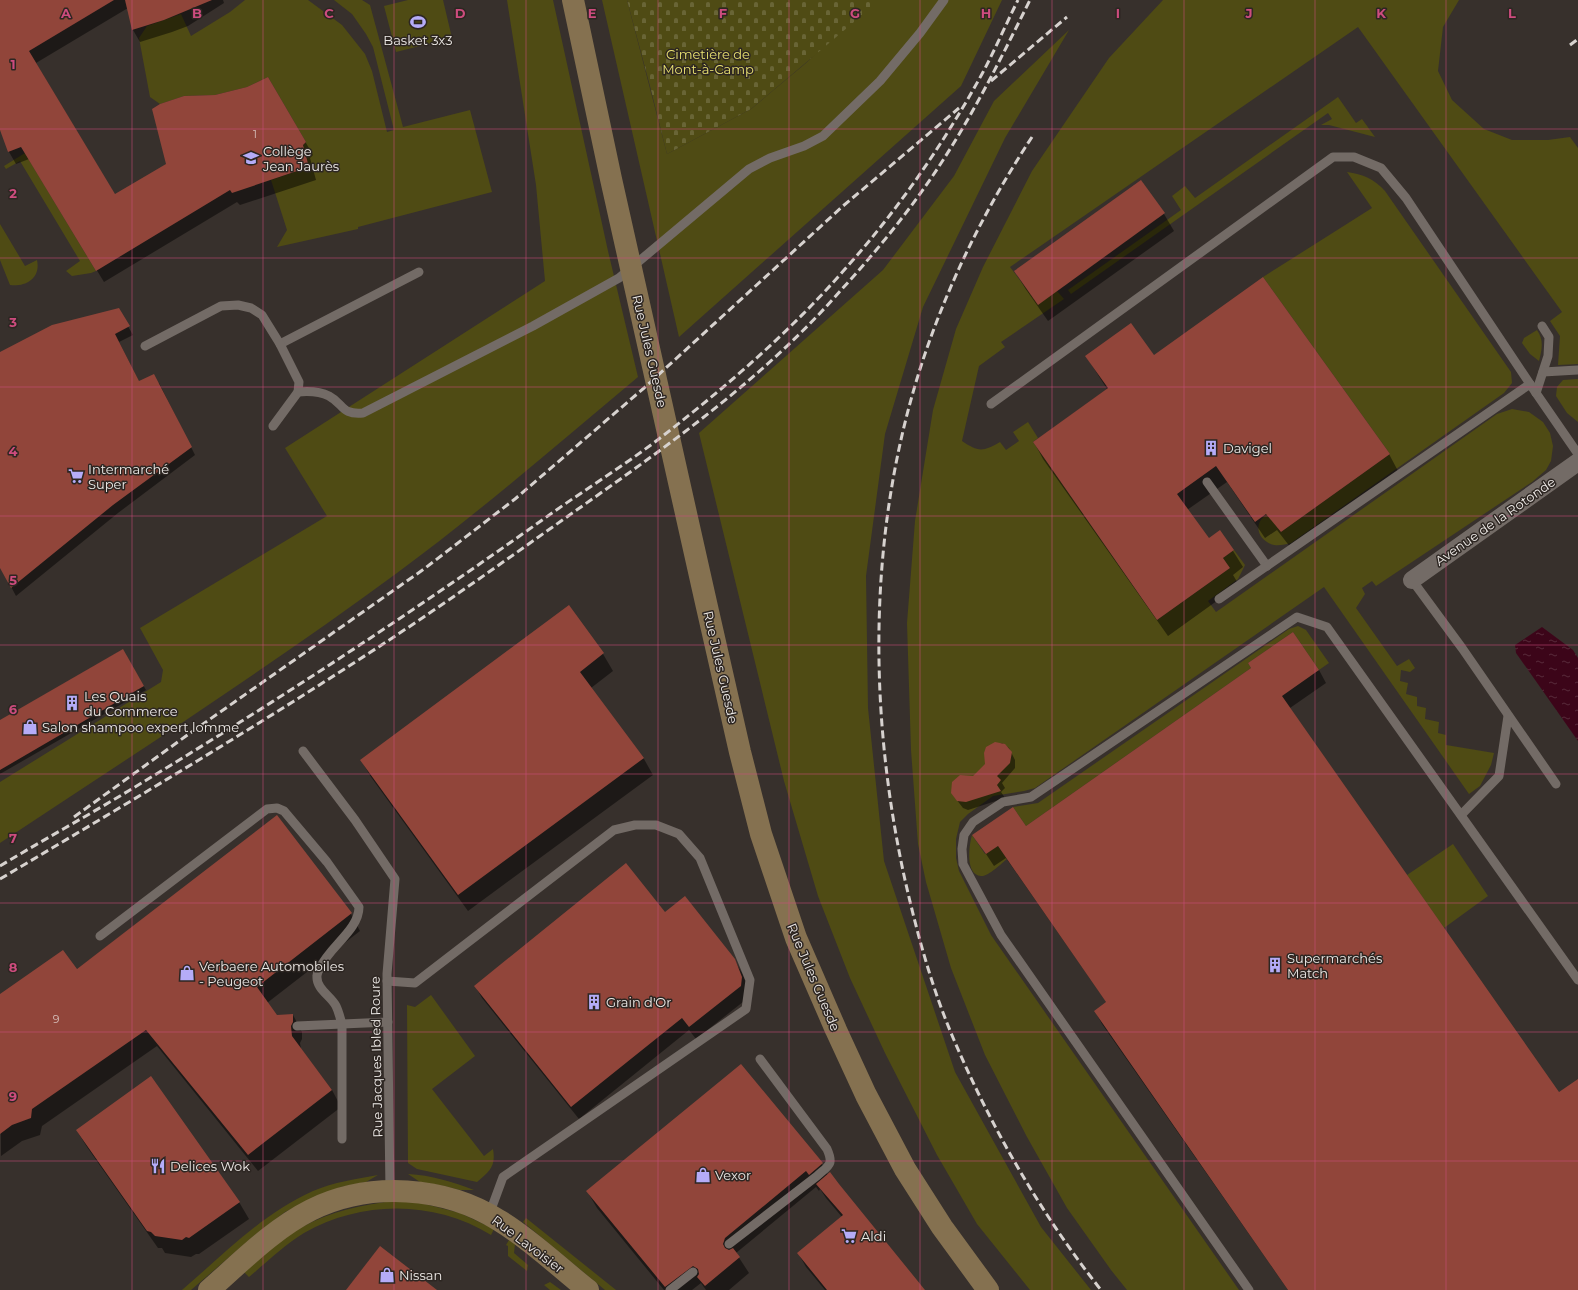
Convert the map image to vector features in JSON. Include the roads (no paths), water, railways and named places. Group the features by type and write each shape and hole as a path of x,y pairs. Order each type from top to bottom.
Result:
{"street":[{"name":"Rue Jules Guesde","path":"574,0 611,179 679,483 740,752 761,834 796,938 859,1081 891,1145 942,1227 988,1290"},
{"name":"Avenue de la Rotonde","path":"1412,580 1578,462"},
{"name":"Rue Lavoisier","path":"209,1290 273,1235 311,1210 342,1199 374,1192 390,1191 433,1194 489,1215 510,1227 588,1290"}],"lane":[{"path":"298,392 310,391 322,393 331,396 341,407 352,414 364,413 532,326 619,278 749,169 770,158 804,146 823,136 880,81 920,33 944,0"},
{"path":"991,404 1333,157 1354,157 1381,168 1406,198 1578,454"},
{"path":"280,344 419,272"},
{"path":"145,346 220,306 238,305 251,308 262,316 280,344 299,382 298,392 274,426"},
{"path":"1536,393 1548,356 1549,337 1542,326"},
{"path":"1543,372 1578,370"},
{"path":"1219,599 1530,384"},
{"path":"1207,482 1267,566"},
{"path":"1412,580 1462,648 1556,784"},
{"path":"1249,1290 1001,935 963,864 962,849 964,835 973,822 1003,802 1031,797 1297,616 1327,627 1578,980"},
{"path":"1462,815 1499,776 1508,716"},
{"name":"Rue Jacques Ibled Roure","path":"303,751 355,820 395,879 387,980 390,1191"},
{"path":"100,936 267,809 276,808 284,811 327,862 359,907 359,915 353,926 323,960 316,975 318,985 337,1007 342,1024 342,1139"},
{"path":"387,980 416,982 614,830 635,825 656,825 679,834 700,858 750,980 746,1009 503,1177 489,1215"},
{"path":"297,1026 388,1022"},
{"path":"730,1244 830,1165 831,1158 826,1148 760,1059"},
{"path":"670,1290 693,1272"}],"water":[{"path":"1542,627 1573,650 1578,658 1578,741 1516,653 1515,645"}],"railway":[{"path":"0,866 114,800 344,656 637,455 688,416 735,377 781,336 824,292 865,247 902,200 936,150 967,100 987,65 1018,0"},
{"path":"0,879 230,741 414,624 630,472 706,416 742,386 777,356 810,323 873,254 902,218 943,161 965,124 1030,0"},
{"path":"991,81 1067,17"},
{"path":"1570,45 1578,39"},
{"path":"74,817 186,736 424,569 515,499 644,388 843,206 959,108"},
{"path":"1032,137 994,200 960,267 931,336 909,407 896,465 886,524 881,583 879,643 881,703 886,762 894,821 905,880 926,961 946,1021 985,1106 1019,1170 1058,1231 1101,1290"}],"place":[{"name":"Basket 3x3","path":"418,22"},
{"name":"Collège Jean Jaurès","path":"251,158"},
{"name":"Davigel","path":"1211,448"},
{"name":"Intermarché Super","path":"76,476"},
{"name":"Les Quais du Commerce","path":"72,703"},
{"name":"Salon shampoo expert lomme","path":"30,727"},
{"name":"Supermarchés Match","path":"1275,965"},
{"name":"Verbaere Automobiles - Peugeot","path":"187,973"},
{"name":"Grain d'Or","path":"594,1002"},
{"name":"Delices Wok","path":"158,1166"},
{"name":"Vexor","path":"703,1175"},
{"name":"Aldi","path":"849,1236"},
{"name":"Nissan","path":"387,1275"}],"park label":[{"name":"Cimetière de Mont-à-Camp","path":"708,62"}]}
